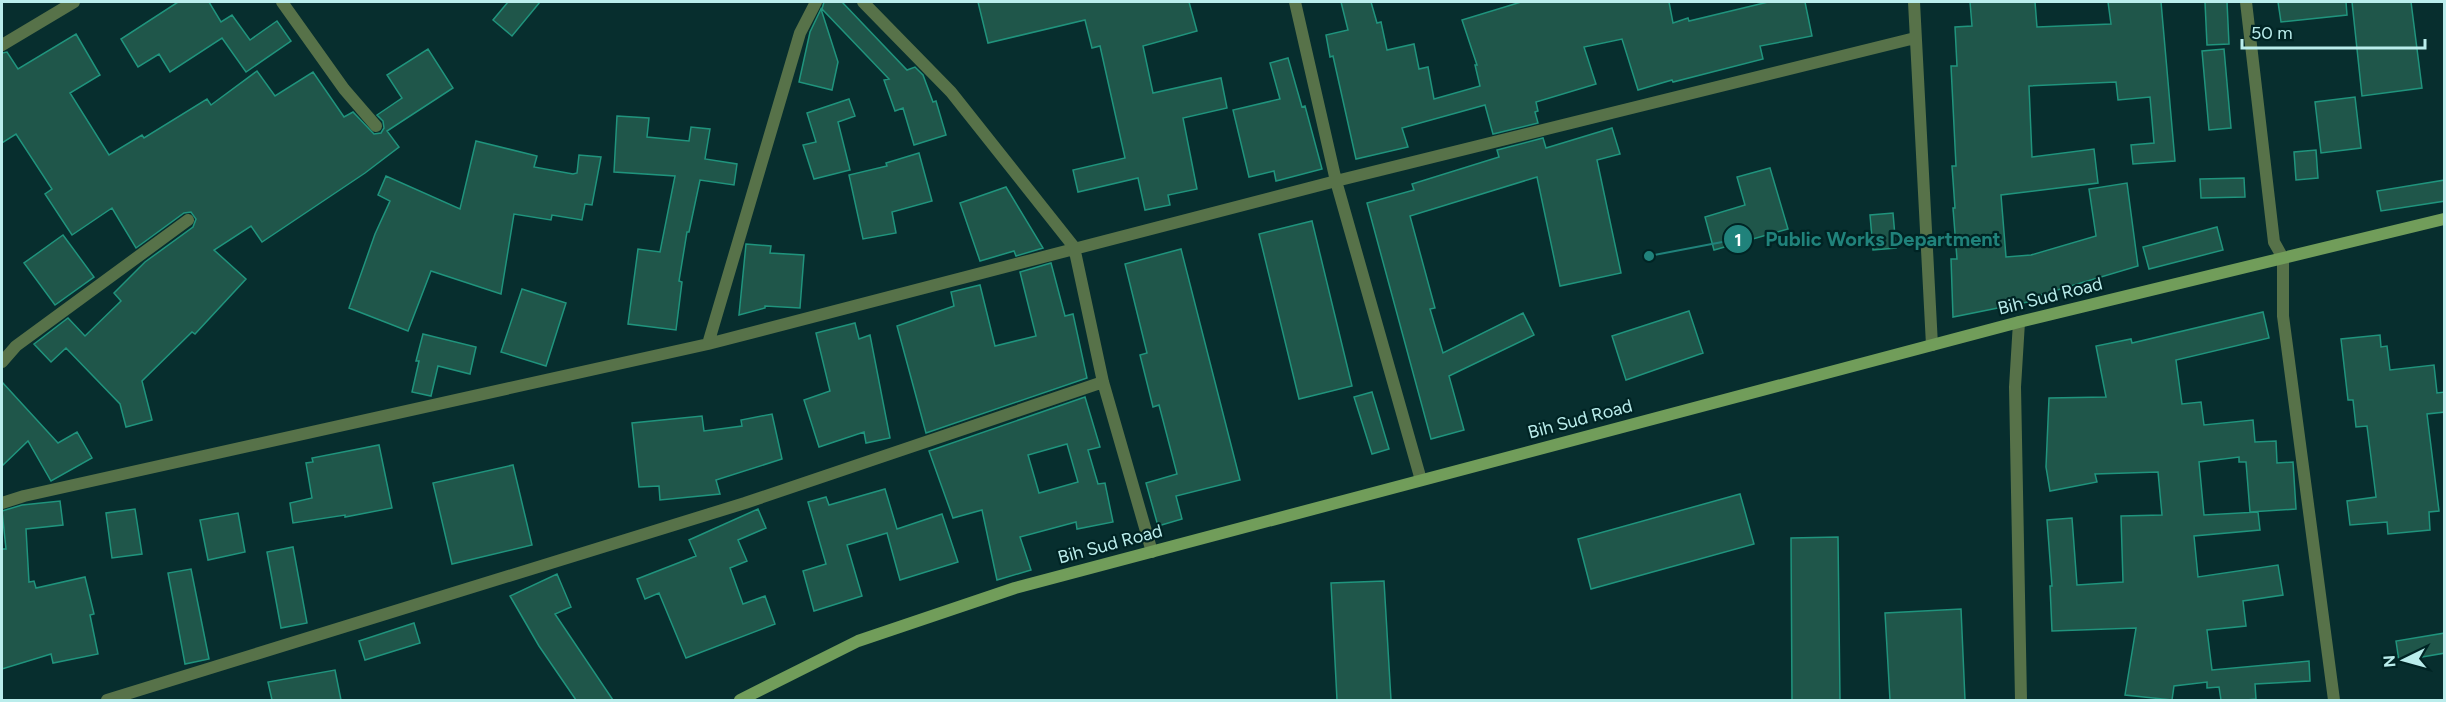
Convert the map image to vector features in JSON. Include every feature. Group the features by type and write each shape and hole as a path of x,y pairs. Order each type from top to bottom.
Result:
{"main road":[{"name":"Bih Sud Road","path":"740,700 858,641 1015,588 2019,322 2445,219"}],"street":[{"path":"2,45 74,2"},
{"path":"282,2 344,88 376,126"},
{"path":"708,344 800,33 816,2"},
{"path":"863,2 951,92 1074,247 1103,382 1152,552"},
{"path":"1295,2 1336,181 1421,480"},
{"path":"1914,2 1932,345"},
{"path":"2246,2 2274,242 2283,258 2283,316 2334,700"},
{"path":"2,502 708,344 1074,247 1915,38"},
{"path":"2,362 16,346 188,220"},
{"path":"2019,322 2015,387 2022,700"},
{"path":"107,700 745,503 1103,382"}],"building":[{"path":"178,2 209,2 221,22 232,15 250,40 277,21 291,41 246,72 222,38 170,72 159,54 138,67 121,39"},
{"path":"508,2 540,2 512,36 493,20"},
{"path":"824,2 842,2 907,70 915,67 923,75 933,102 936,101 946,135 914,145 903,108 895,111 884,80 889,79 822,9"},
{"path":"978,2 1189,2 1197,31 1143,46 1153,93 1221,78 1227,108 1183,118 1197,189 1168,195 1170,205 1145,210 1138,178 1078,192 1073,170 1125,158 1100,46 1092,48 1085,20 988,43"},
{"path":"1341,2 1371,2 1377,23 1381,22 1387,50 1414,44 1419,69 1428,67 1434,99 1480,86 1475,65 1477,65 1462,20 1521,2 1669,2 1673,23 1768,2 1805,2 1812,36 1760,46 1763,59 1638,90 1622,39 1584,47 1596,84 1536,102 1538,111 1535,112 1538,123 1493,134 1485,105 1402,128 1408,147 1356,159 1333,56 1330,57 1326,35 1348,30"},
{"path":"1970,2 2035,2 2037,27 2111,24 2108,2 2161,2 2175,161 2133,164 2131,145 2154,143 2150,97 2118,100 2116,82 2029,86 2032,157 2094,149 2098,183 2001,195 2006,257 2031,255 2096,236 2089,189 2127,183 2138,266 2037,296 2038,300 1953,317 1951,259 1957,259 1953,208 1955,208 1952,166 1956,166 1951,66 1957,66 1955,27 1972,26"},
{"path":"2205,2 2227,2 2229,44 2207,45"},
{"path":"2278,2 2346,2 2347,15 2281,22"},
{"path":"2352,2 2411,2 2422,88 2362,96"},
{"path":"821,9 838,62 832,90 799,82 810,32"},
{"path":"76,34 100,75 70,93 109,155 142,135 144,138 207,99 211,105 257,71 275,96 313,72 344,117 353,112 374,134 381,133 384,128 383,121 377,115 402,98 387,75 428,49 453,88 387,131 399,147 365,173 262,242 251,226 214,250 246,279 195,334 192,332 142,381 152,420 126,427 120,404 66,348 51,362 34,344 68,318 85,336 121,301 114,293 145,262 193,227 196,219 191,212 184,213 136,248 112,208 72,235 45,194 52,189 16,134 2,143 2,53 7,52 18,69"},
{"path":"2224,49 2231,128 2209,130 2202,51"},
{"path":"1288,58 1302,107 1305,106 1322,169 1276,181 1274,171 1249,177 1233,110 1280,99 1270,63"},
{"path":"2355,97 2361,148 2321,153 2315,102"},
{"path":"849,99 855,116 838,122 850,170 814,179 803,145 816,142 807,113"},
{"path":"617,116 649,118 647,137 689,141 691,127 710,129 705,159 737,164 734,185 700,180 689,232 687,232 679,281 682,282 676,330 628,324 638,249 660,252 675,176 614,172"},
{"path":"1612,128 1620,154 1597,160 1621,273 1560,286 1537,177 1410,216 1435,308 1430,309 1443,353 1523,313 1534,335 1449,376 1464,430 1431,439 1367,203 1414,190 1412,184 1499,157 1497,150 1543,138 1546,148"},
{"path":"476,141 537,156 534,167 573,174 577,173 579,155 601,157 592,205 585,204 582,220 552,215 551,220 514,214 501,294 431,271 408,331 349,308 375,234 390,201 378,195 386,176 460,209"},
{"path":"2316,150 2318,178 2296,180 2294,152"},
{"path":"919,153 932,201 892,212 896,233 863,239 849,175 887,166 886,163"},
{"path":"1770,168 1788,229 1714,250 1705,217 1745,205 1737,177"},
{"path":"2244,178 2245,197 2201,198 2200,179"},
{"path":"2445,180 2445,201 2381,211 2377,191"},
{"path":"1006,187 1043,248 1016,256 1014,251 980,261 960,203"},
{"path":"1893,213 1896,248 1873,250 1870,215"},
{"path":"1312,221 1352,386 1299,399 1259,234"},
{"path":"2217,227 2223,250 2149,269 2143,247"},
{"path":"63,235 94,277 55,305 24,263"},
{"path":"746,244 771,246 770,253 804,255 800,308 765,306 765,308 739,315"},
{"path":"1181,249 1240,480 1176,496 1182,519 1158,526 1146,483 1177,474 1159,405 1153,407 1140,355 1147,353 1125,264"},
{"path":"1051,263 1065,316 1073,314 1087,378 926,433 897,326 954,306 951,292 980,285 995,346 1036,336 1020,272"},
{"path":"522,289 566,303 546,366 501,352"},
{"path":"1689,311 1703,353 1626,380 1612,336"},
{"path":"2263,312 2269,338 2176,360 2182,404 2201,402 2204,425 2253,420 2255,442 2276,441 2277,463 2293,462 2296,509 2250,512 2246,462 2239,462 2239,457 2199,462 2204,515 2258,512 2260,530 2194,536 2198,577 2278,565 2283,595 2243,601 2246,626 2207,630 2212,670 2309,661 2310,681 2255,684 2256,699 2246,700 2221,700 2219,687 2207,688 2207,682 2174,686 2172,700 2125,695 2136,628 2052,631 2050,586 2052,586 2047,520 2072,518 2077,585 2123,582 2121,516 2162,515 2158,472 2095,474 2097,482 2050,491 2046,467 2049,398 2106,397 2096,346 2131,339 2132,343"},
{"path":"855,323 859,339 870,335 890,438 866,443 864,432 819,447 804,400 830,391 816,333"},
{"path":"423,334 476,347 470,374 438,366 431,396 412,392 419,361 416,361"},
{"path":"2380,335 2381,347 2387,346 2390,370 2434,365 2437,393 2445,392 2445,412 2427,414 2439,511 2429,512 2430,530 2388,534 2387,522 2350,525 2347,501 2376,497 2367,426 2356,427 2353,400 2348,400 2341,339"},
{"path":"2,382 58,443 77,432 92,458 51,481 28,441 2,466"},
{"path":"1372,392 1389,449 1372,454 1354,397"},
{"path":"1085,397 1100,447 1088,450 1098,484 1105,483 1113,522 1077,529 1076,522 1020,537 1031,570 997,580 982,510 953,518 929,451","holes":["1067,444 1078,482 1039,493 1028,455"]},
{"path":"772,414 782,459 716,480 720,494 660,500 659,486 639,487 632,423 702,416 704,431 742,426 741,420"},
{"path":"379,445 392,508 345,517 345,515 293,523 290,503 312,498 306,463 313,462 312,458"},
{"path":"513,465 532,545 452,564 433,483"},
{"path":"885,489 897,529 942,514 958,562 900,580 887,533 847,545 862,596 814,611 803,571 826,564 808,502 826,497 829,505"},
{"path":"1740,494 1754,544 1591,589 1578,539"},
{"path":"60,501 63,525 26,529 29,582 34,581 36,588 85,577 94,614 90,615 98,654 53,663 51,654 2,669 2,549 6,549 2,511 22,505"},
{"path":"135,509 142,554 112,558 106,513"},
{"path":"758,509 766,528 738,540 747,561 730,568 743,604 765,596 775,624 686,658 659,593 645,599 637,579 696,556 689,540"},
{"path":"238,513 245,552 208,560 200,520"},
{"path":"1838,537 1840,700 1792,700 1791,538"},
{"path":"293,547 307,623 281,628 267,552"},
{"path":"191,569 209,659 185,664 168,573"},
{"path":"557,574 571,607 555,614 613,700 576,700 539,646 510,596"},
{"path":"1384,581 1391,700 1337,700 1331,583"},
{"path":"1961,609 1965,700 1890,700 1885,613"},
{"path":"414,623 420,643 365,660 359,641"},
{"path":"2445,633 2445,653 2399,661 2396,641"},
{"path":"335,670 341,700 272,700 268,682"}],"place":[{"name":"Public Works Department","path":"1649,256"}]}
